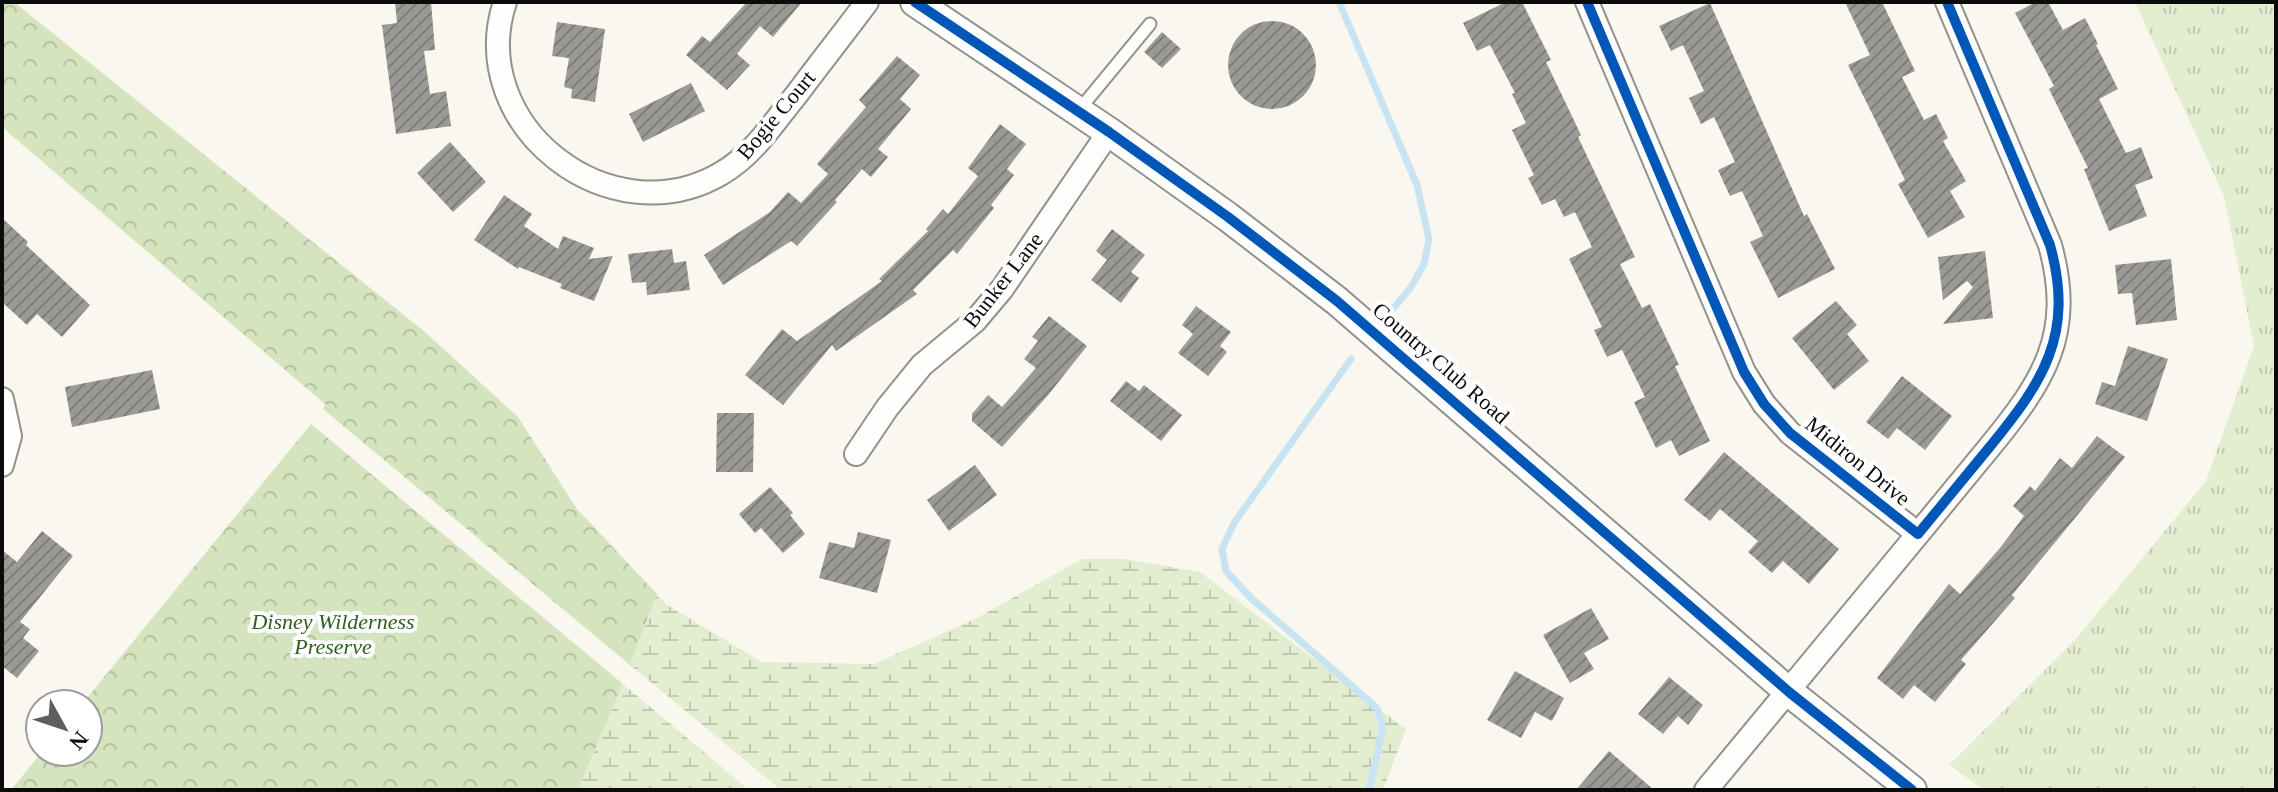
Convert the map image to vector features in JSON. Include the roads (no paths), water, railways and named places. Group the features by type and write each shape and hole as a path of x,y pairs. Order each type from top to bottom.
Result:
{"street":[{"name":"Bogie Court","path":"505,2 499,19 499,60 510,100 532,136 546,152 580,175 617,189 652,193 688,188 705,182 721,174 749,152 867,2"},
{"name":"Country Club Road","path":"915,2 1109,132 1228,217 1367,325 1789,692 1912,790"},
{"name":"Midiron Drive","path":"1587,2 1744,372 1790,433 1918,534"},
{"name":"Midiron Drive","path":"1706,790 2034,390 2050,356 2058,319 2058,282 2050,245 1947,2"},
{"name":"Bunker Lane","path":"856,454 887,408 922,365 975,321 1002,289 1109,132"},
{"path":"2,399 10,436 2,465"}],"lane":[{"path":"1078,111 1150,24"}],"waterway":[{"path":"1339,2 1417,185 1429,239 1424,264 1393,309"},
{"path":"1351,359 1234,523 1222,549 1226,571 1251,598 1377,708 1383,728 1369,790"}],"park label":[{"name":"Disney Wilderness Preserve","path":"333,634"}]}
